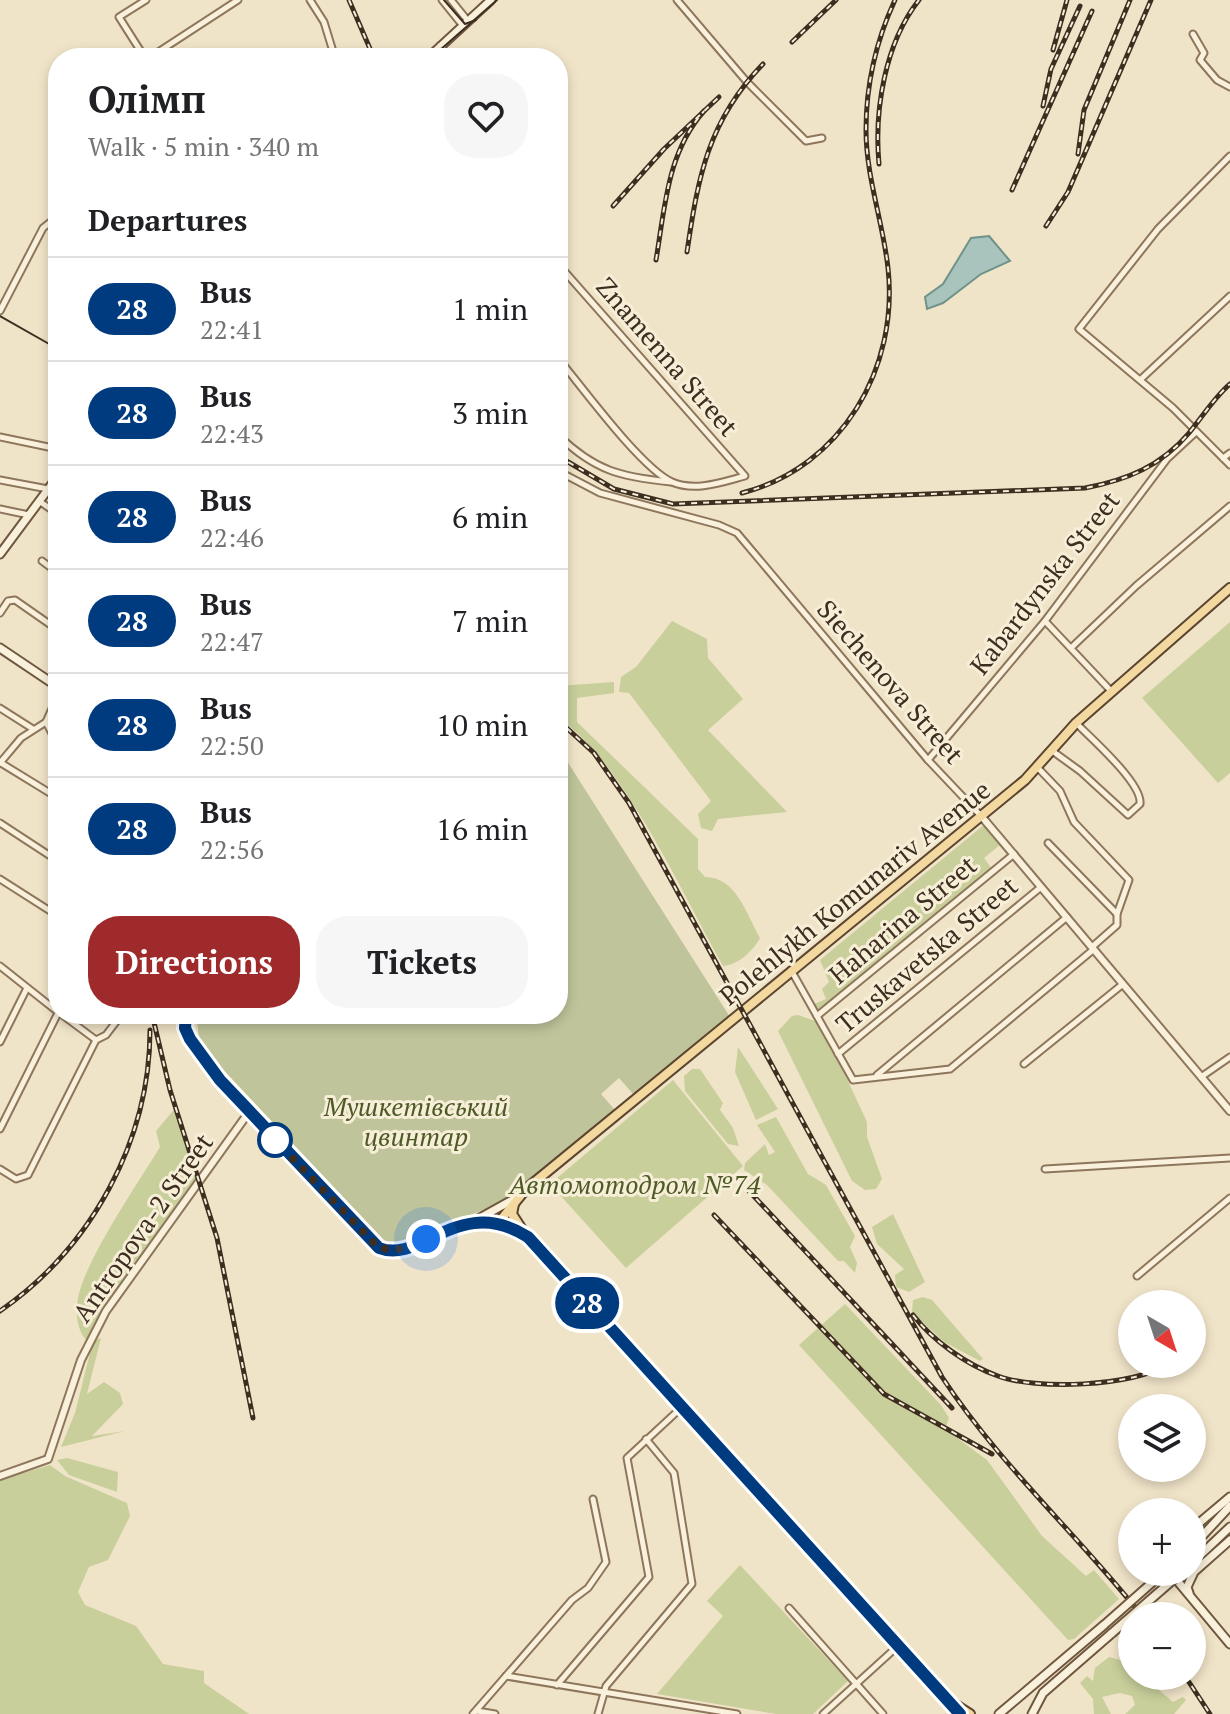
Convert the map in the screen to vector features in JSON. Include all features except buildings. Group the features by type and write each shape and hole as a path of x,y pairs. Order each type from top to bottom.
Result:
{"main road":[{"path":"447,48 465,24 491,0"},
{"path":"0,554 4,543 48,489"},
{"name":"Polehlykh Komunariv Avenue","path":"499,1222 518,1197 791,970 982,817 1038,768 1076,723 1230,588"},
{"path":"0,648 48,680"},
{"path":"185,1024 190,1039 249,1112 379,1248 396,1250 467,1224 518,1197"},
{"path":"518,1197 512,1214 528,1237 960,1714"},
{"path":"467,1224 499,1222 528,1237"},
{"path":"1206,1517 1230,1497"},
{"path":"1206,1532 1230,1506"},
{"path":"1206,1550 1230,1527"},
{"path":"1206,1561 1230,1540"},
{"path":"999,1714 1154,1586"},
{"path":"1032,1714 1043,1693 1166,1586"},
{"path":"1180,1586 1194,1602"},
{"path":"1206,1616 1230,1644"},
{"path":"949,1700 970,1714"}],"street":[{"path":"140,48 119,17 146,0"},
{"path":"163,48 238,0"},
{"path":"310,0 324,22 332,48"},
{"path":"442,0 465,24"},
{"path":"451,0 465,24"},
{"path":"677,0 744,79 806,141 822,138"},
{"path":"1193,34 1204,53 1200,60 1217,80 1230,87"},
{"path":"1230,156 1158,229 1079,329 1140,380 1230,465"},
{"path":"0,311 43,228 48,224"},
{"name":"Znamenna Street","path":"568,275 745,476 700,487 671,482"},
{"path":"1140,380 1230,296"},
{"path":"568,370 635,451 671,482"},
{"name":"Kabardynska Street","path":"928,760 1045,621 1167,459 1195,433"},
{"path":"0,437 48,447"},
{"path":"568,445 581,457 622,477 671,482"},
{"path":"1223,458 1230,453"},
{"name":"Siechenova Street","path":"568,476 600,493 719,525 737,533 928,760 1014,854 1230,1111"},
{"path":"0,480 48,489"},
{"path":"39,501 48,507"},
{"path":"1071,648 1136,586 1230,506"},
{"path":"0,509 29,515"},
{"path":"42,561 48,566"},
{"path":"0,613 8,601 15,600 48,623"},
{"path":"1045,621 1112,692"},
{"path":"0,708 33,729"},
{"path":"48,718 0,763 48,792"},
{"path":"46,722 48,726"},
{"path":"1051,750 1080,771 1128,815 1140,804 1140,796 1124,773 1076,723"},
{"path":"791,970 853,1080 950,1069 1117,925 1117,914 1129,880 1074,822 1060,791 1038,768"},
{"path":"0,823 48,854"},
{"path":"1048,843 1117,914"},
{"name":"Haharina Street","path":"817,1016 1014,854"},
{"path":"0,879 48,910"},
{"name":"Truskavetska Street","path":"838,1054 1041,887"},
{"path":"875,1076 1067,917"},
{"path":"0,966 48,1004"},
{"path":"1024,1064 1123,984"},
{"path":"0,1042 27,988"},
{"path":"0,1129 53,1024"},
{"path":"74,1024 96,1040"},
{"path":"0,1169 16,1179 28,1175 96,1040 106,1035 114,1024"},
{"path":"1201,1077 1230,1057"},
{"name":"Antropova-2 Street","path":"0,1476 48,1459 81,1360 99,1323 249,1112"},
{"path":"1045,1169 1230,1158"},
{"path":"1137,1276 1230,1198"},
{"path":"557,1685 649,1577 627,1458 682,1407"},
{"path":"598,1714 603,1693 692,1584 674,1473 646,1439"},
{"path":"475,1712 572,1600 588,1588 606,1562 593,1499"},
{"path":"789,1608 883,1714"},
{"path":"827,1713 899,1645"},
{"path":"505,1676 737,1714"},
{"path":"475,1712 495,1714"}],"green space":[{"path":"672,621 707,639 708,658 743,699 708,730 787,812 718,819 712,831 701,828 698,814 711,801 629,693 619,692 621,677 636,667"},
{"path":"1230,622 1230,773 1218,783 1142,698"},
{"path":"614,682 614,693 577,698 577,722 698,839 698,869 705,877 725,883 739,898 760,938 739,960 723,966 629,798 607,766 568,726 568,685"},
{"name":"Мушкетівський цвинтар","path":"568,763 730,1017 634,1095 619,1078 601,1094 615,1110 499,1204 396,1243 386,1243 200,1045 197,1024 568,1024"},
{"path":"985,824 1001,844 984,858 992,869 819,1012 814,1004 826,999 822,989 829,982 820,960"},
{"path":"792,1016 821,1023 867,1122 867,1137 882,1179 876,1189 865,1190 852,1181 778,1031"},
{"path":"738,1047 778,1109 756,1120 735,1072"},
{"path":"692,1069 700,1069 723,1103 720,1110 733,1128 739,1146 728,1144 685,1091 684,1076"},
{"name":"Автомотодром №74","path":"673,1080 743,1166 626,1268 550,1184"},
{"path":"177,1106 196,1177 103,1309 86,1340 77,1319 80,1289 99,1248 160,1147 156,1131"},
{"path":"776,1117 808,1174 826,1185 855,1236 850,1247 857,1263 855,1273 844,1261 838,1261 767,1185 744,1170 745,1163 765,1144 769,1155 775,1152 757,1125"},
{"path":"893,1214 925,1282 909,1292 896,1287 895,1275 904,1269 877,1244 872,1227"},
{"path":"923,1297 932,1300 983,1359 980,1361 944,1342 912,1312 913,1300"},
{"path":"845,1304 941,1405 949,1418 945,1429 987,1460 1042,1536 1086,1576 1094,1570 1119,1599 1074,1639 1068,1640 799,1345"},
{"path":"101,1338 87,1394 104,1382 120,1393 123,1404 92,1436 125,1431 61,1447 75,1413 93,1341"},
{"path":"67,1458 118,1472 117,1492 69,1475 57,1460"},
{"path":"50,1465 65,1476 127,1503 130,1516 108,1560 89,1567 78,1592 85,1605 136,1626 163,1664 204,1671 204,1683 249,1714 0,1714 0,1480"},
{"path":"740,1565 848,1681 813,1714 776,1714 657,1694 723,1616 707,1601"},
{"path":"1109,1657 1118,1659 1118,1690 1159,1690 1173,1702 1183,1697 1186,1700 1174,1714 1125,1714 1135,1705 1132,1696 1120,1693 1102,1697 1111,1714 1094,1714 1093,1699 1080,1683 1087,1676 1093,1681 1095,1668"}],"water":[{"path":"989,236 1010,261 981,274 943,303 927,309 925,297 943,284 971,238"}],"tram line":[{"path":"444,0 465,24 476,20"},
{"path":"442,48 497,0"},
{"path":"0,316 48,343"}],"railway":[{"path":"349,0 370,48"},
{"path":"792,42 836,0"},
{"path":"742,493 777,480 809,461 835,437 857,408 873,376 884,342 889,305 888,268 869,165 866,113 873,64 895,0"},
{"path":"879,164 878,122 884,78 898,36 919,0"},
{"path":"1053,50 1067,0"},
{"path":"1078,154 1084,110 1130,0"},
{"path":"1046,226 1068,192 1151,0"},
{"path":"1043,106 1051,69 1080,6"},
{"path":"1012,190 1092,11"},
{"path":"687,252 708,151 729,107 763,64"},
{"path":"613,206 664,149 719,97"},
{"path":"656,260 665,201 675,163 692,127 704,111"},
{"path":"568,462 614,489 673,504 1085,488 1115,481 1155,463 1178,445 1230,384"},
{"path":"568,729 594,753 629,803 942,1377 988,1440 1130,1602"},
{"path":"154,1024 170,1090 217,1238 253,1418"},
{"path":"0,1311 33,1285 62,1256 109,1188 127,1151 139,1112 147,1071 150,1030"},
{"path":"748,1190 952,1408"},
{"path":"714,1215 884,1394 992,1454"},
{"path":"913,1315 930,1334 963,1359 998,1376 1059,1384 1132,1378"},
{"path":"1194,1690 1210,1714"}],"bus line":[{"name":"28","path":"185,1024 190,1039 220,1080 379,1248 396,1250 467,1224 488,1221 506,1224 528,1237 960,1714"}],"route":[{"path":"275,1140 269,1134 379,1248 396,1250 426,1239"}]}
